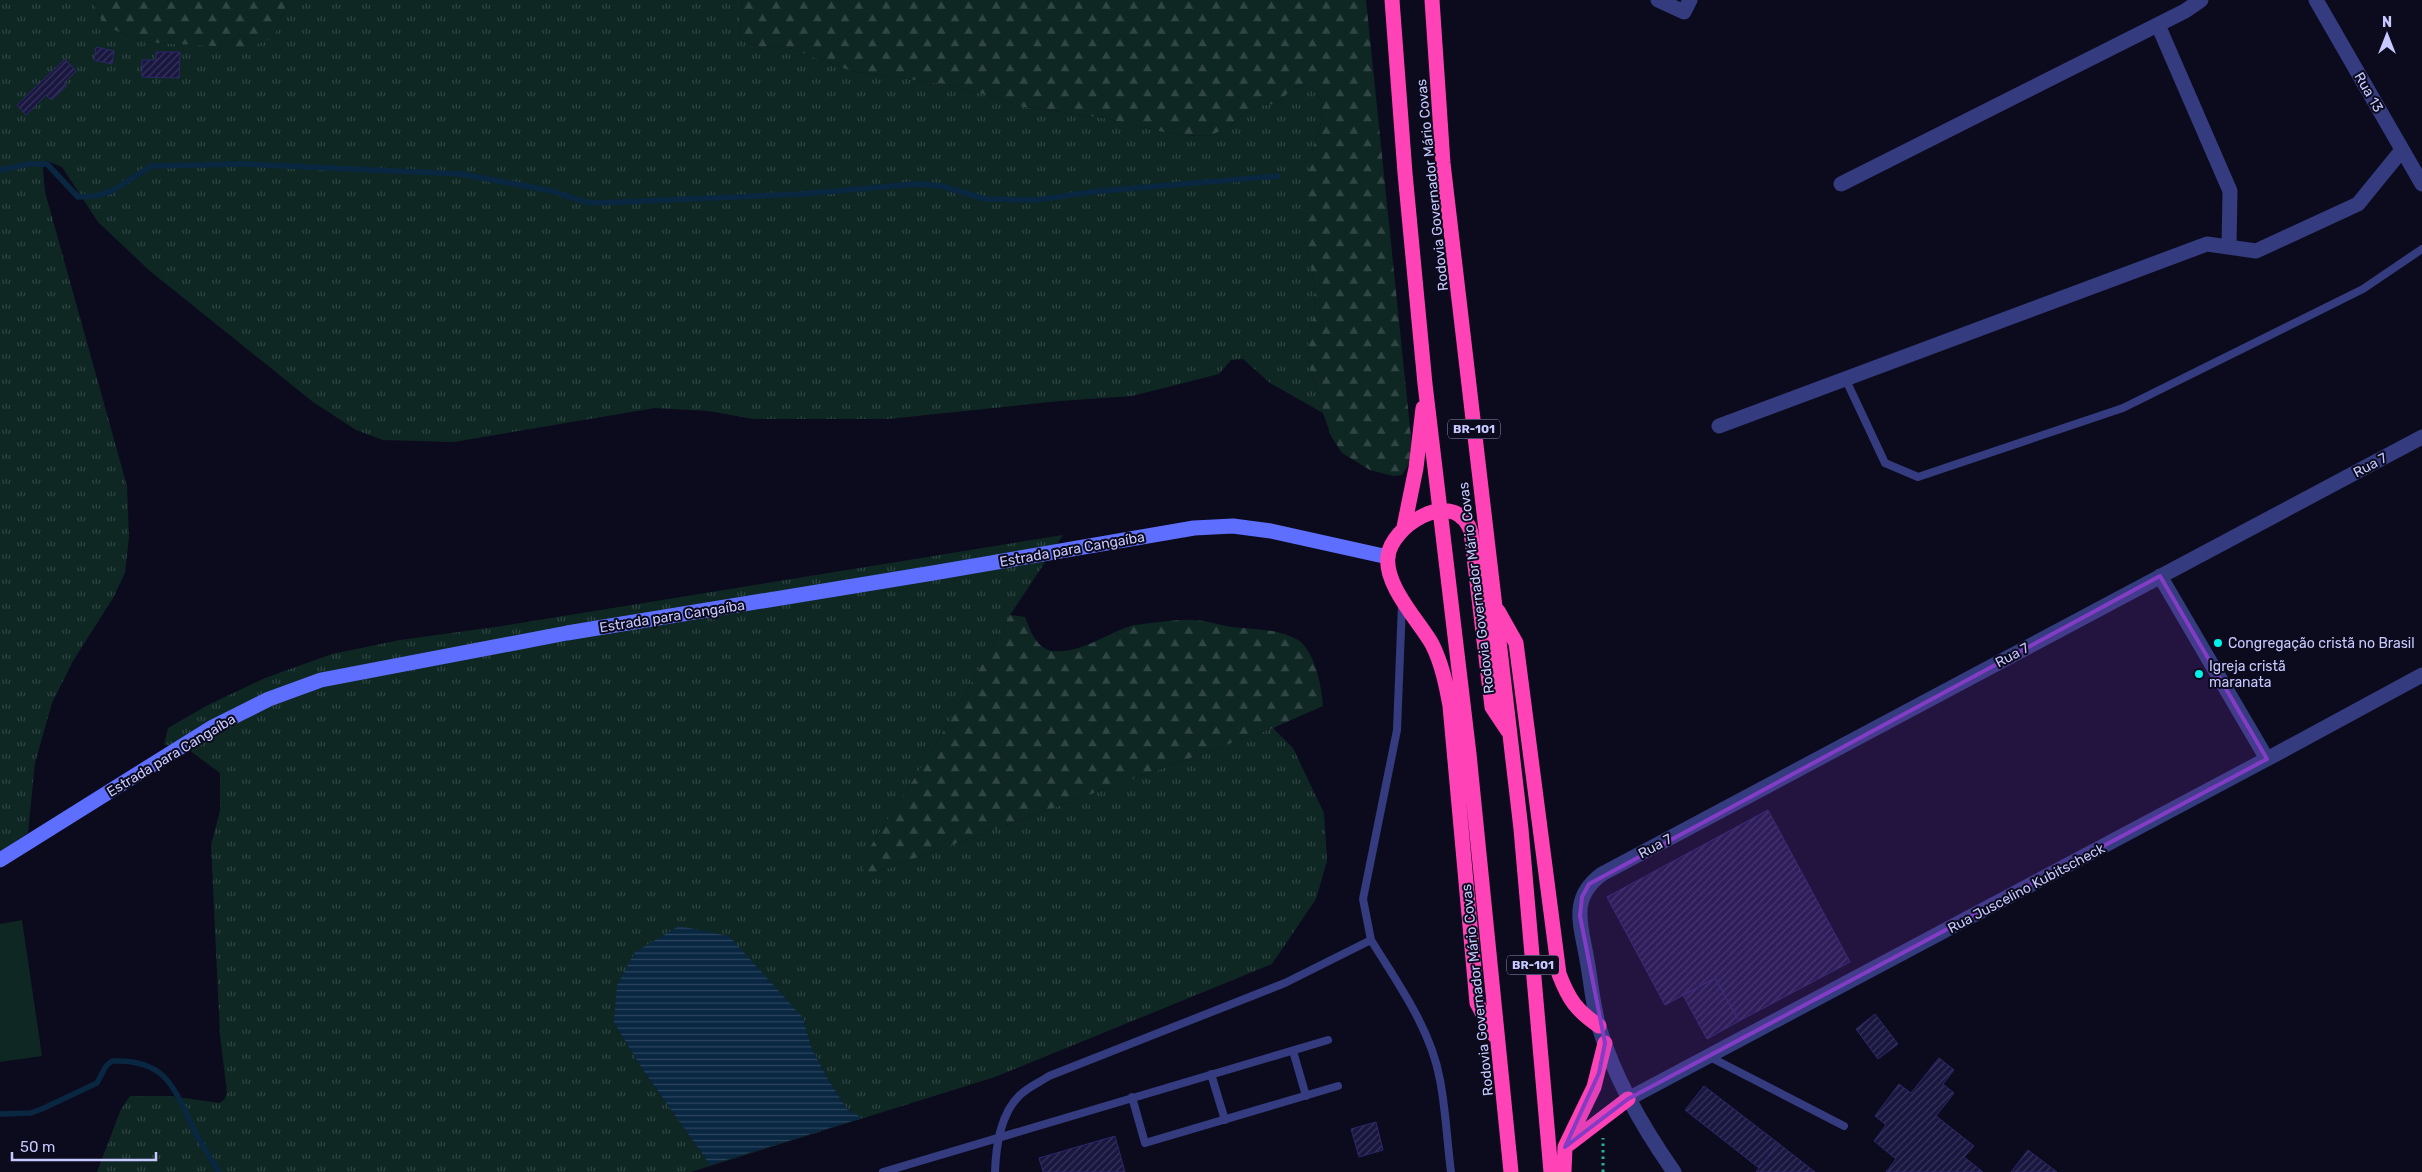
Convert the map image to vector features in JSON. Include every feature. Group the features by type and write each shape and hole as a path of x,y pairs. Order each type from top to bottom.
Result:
{"highway":[{"name":"Rodovia Governador Mário Covas","path":"1392,0 1405,173 1426,384 1442,510 1511,1172"},
{"name":"Rodovia Governador Mário Covas","path":"1432,0 1443,163 1521,829 1551,1172"},
{"path":"1404,527 1416,468 1426,384"},
{"path":"1498,1043 1477,1002 1450,706 1445,674 1432,644 1393,583 1388,557 1393,542 1404,527 1418,518 1442,510 1453,512 1468,525 1472,540 1492,707 1510,733"},
{"path":"1495,605 1516,643 1559,974 1569,999 1581,1014 1599,1026"},
{"path":"1564,1172 1565,1147 1594,1087 1605,1043"},
{"path":"1565,1147 1628,1098"}],"street":[{"path":"1658,0 1687,6"},
{"path":"1841,184 2158,25 2187,6 2201,0"},
{"name":"Rua 13","path":"2316,0 2422,184"},
{"path":"2158,25 2230,191 2229,247"},
{"path":"1719,426 2207,244 2256,251 2358,204 2402,150"},
{"name":"Rua 7","path":"1674,1172 1628,1098 1599,1026 1580,916 1582,897 1589,884 1602,874 2422,437"},
{"name":"Estrada para Cangaíba","path":"0,860 211,728 269,699 321,680 567,633 933,574 1194,528 1233,526 1271,531 1388,557"},
{"path":"2160,576 2267,759"},
{"name":"Rua Juscelino Kubitscheck","path":"1628,1098 2267,759 2422,674"}],"lane":[{"path":"1845,378 1885,463 1918,477 2123,408 2363,289 2422,250"},
{"path":"1402,597 1398,730 1363,898 1371,940 1404,992 1427,1040 1440,1079 1451,1172"},
{"path":"996,1172 1000,1136 1007,1113 1020,1095 1049,1076 1285,983 1371,940"},
{"path":"883,1172 1328,1040"},
{"path":"1293,1051 1306,1096"},
{"path":"1708,1056 1844,1126"},
{"path":"1211,1074 1225,1120"},
{"path":"1132,1097 1145,1143 1338,1086"}],"path":[{"path":"1603,1118 1603,1172"}],"highlighted area":[{"path":"2160,576 2267,759 1628,1099 1565,1147 1599,1073 1605,1043 1580,916 1582,897 1589,884"}],"green space":[{"path":"0,0 93,0 103,25 143,42 219,46 273,38 289,0 742,0 739,39 761,47 784,46 851,71 944,84 1001,99 1017,106 1104,118 1181,136 1212,135 1231,125 1244,113 1261,105 1277,104 1292,89 1308,83 1322,101 1321,123 1313,147 1304,237 1315,283 1314,314 1308,337 1310,370 1322,401 1323,413 1270,383 1243,359 1231,360 1219,374 1132,396 1060,401 888,419 754,419 708,411 655,408 454,442 383,440 356,430 313,402 150,271 98,222 62,167 47,161 43,168 45,192 127,486 129,537 125,573 113,598 73,661 52,703 35,763 28,833 0,852"},
{"path":"93,0 289,0 273,38 247,48 143,42 103,25"},
{"path":"742,0 1366,0 1413,457 1402,475 1393,476 1370,470 1342,453 1331,436 1323,413 1322,401 1310,370 1308,337 1314,314 1315,283 1304,237 1305,189 1313,147 1321,123 1322,101 1308,83 1292,89 1277,104 1261,105 1244,113 1231,125 1212,135 1181,136 1104,118 1017,106 1001,99 944,84 851,71 784,46 761,47 739,39"},
{"path":"1063,535 1010,615 932,751 870,847 867,881 877,872 1273,728 1293,748 1324,813 1327,861 1316,899 1272,964 995,1077 691,1172 97,1172 121,1109 130,1096 171,1096 219,1103 224,1100 227,1093 220,1035 211,845 220,811 220,773 185,747 164,745 168,728 208,705 265,678 332,654 400,640 502,626","holes":["803,1018 812,1049 847,1109 861,1118 710,1165 643,1070 614,1023"]},
{"path":"1010,615 1025,617 1038,642 1046,649 1052,651 1082,647 1131,626 1179,620 1201,621 1282,633 1298,640 1309,652 1319,680 1323,706 1273,728 877,872 866,882 863,865 870,847 932,751"},
{"path":"22,920 42,1056 0,1062 0,924"}],"water":[{"path":"679,926 729,936 803,1018 812,1049 828,1079 847,1109 862,1118 710,1165 643,1070 614,1023 617,985 635,952"}],"building":[{"path":"96,47 114,51 112,64 94,60"},
{"path":"156,52 180,52 179,78 142,77 142,60 156,60"},
{"path":"65,59 76,71 64,83 67,86 51,100 46,95 26,115 17,105"},
{"path":"1768,810 1850,962 1739,1021 1715,978 1665,1005 1607,897"},
{"path":"1715,978 1739,1021 1707,1039 1683,995"},
{"path":"1875,1014 1898,1044 1878,1059 1856,1029"},
{"path":"1939,1058 1954,1070 1943,1084 1954,1093 1936,1116 1974,1146 1964,1157 1983,1172 1886,1172 1896,1159 1874,1141 1886,1125 1875,1116 1899,1084 1911,1093"},
{"path":"1704,1086 1778,1143 1759,1168 1685,1110"},
{"path":"1376,1122 1383,1150 1359,1157 1351,1129"},
{"path":"1115,1136 1125,1172 1043,1172 1039,1158"},
{"path":"1778,1143 1815,1172 1756,1172"},
{"path":"2028,1150 2057,1172 2011,1172"}],"waterway":[{"path":"0,170 29,164 47,164 78,197 95,196 112,191 151,166 243,164 461,174 552,191 585,202 598,203 802,194 915,184 942,186 985,199 1036,200 1100,191 1278,176"},
{"path":"0,1114 31,1113 97,1083 106,1066 112,1061 146,1065 157,1071 174,1090 195,1132 219,1172"}],"place":[{"name":"Congregação cristã no Brasil","path":"2218,643"},
{"name":"Igreja cristã maranata","path":"2199,674"}]}
